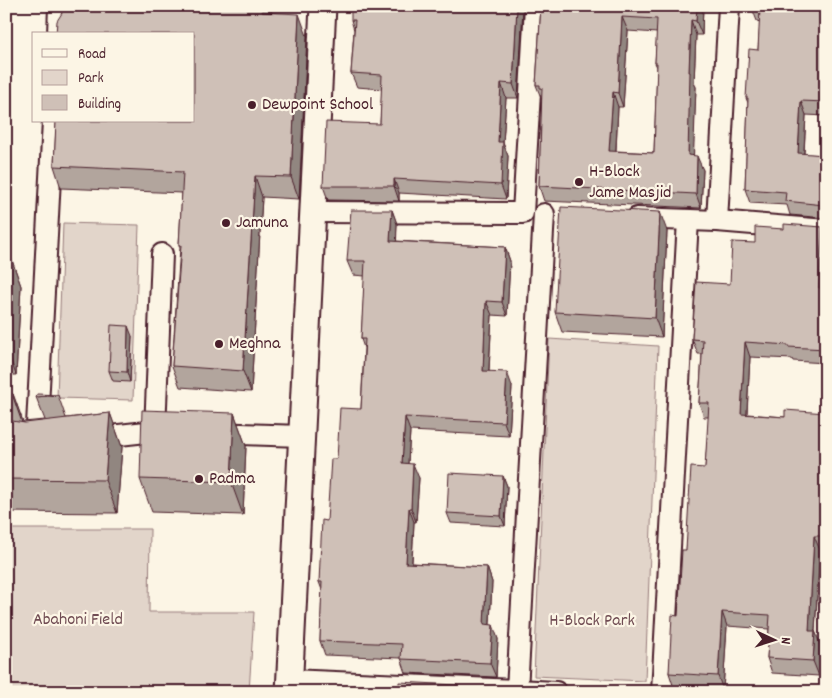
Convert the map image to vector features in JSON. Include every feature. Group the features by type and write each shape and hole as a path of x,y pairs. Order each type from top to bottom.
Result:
{"street":[{"path":"58,32 59,6"},
{"path":"323,6 289,686 556,692"},
{"path":"524,213 535,6"},
{"path":"717,221 729,6"},
{"path":"53,122 29,443 66,441 155,431 302,436"},
{"path":"313,212 524,213 565,215"},
{"path":"517,690 544,214"},
{"path":"622,217 717,221 826,230"},
{"path":"662,692 688,220"},
{"path":"155,431 162,254"}],"green space":[{"path":"63,223 139,225 133,400 57,398"},
{"name":"H-Block Park","path":"549,339 658,346 645,681 534,676"},
{"name":"Abahoni Field","path":"6,529 150,529 149,612 254,612 249,692 6,692"}],"building":[{"path":"62,6 145,6 191,9 191,6 263,6 262,12 299,14 291,177 255,176 243,371 172,366 181,245 179,245 183,172 54,166 56,122 195,122 195,32 56,32 57,21 62,13"},
{"path":"351,6 517,6 513,84 501,83 498,142 503,142 501,185 394,179 394,186 323,186 326,122 380,124 382,75 351,73 355,20 351,20"},
{"path":"541,6 697,6 696,21 691,20 688,155 697,156 696,194 539,186 542,88 540,88 540,85 536,85","holes":["622,17 657,19 654,153 609,151 613,92 618,93"]},
{"path":"752,6 826,6 826,102 801,101 798,153 826,155 826,203 824,205 785,201 786,192 745,189 748,98 746,98 749,49 758,50 760,8 752,8"},
{"path":"561,207 660,212 655,318 555,312"},
{"path":"351,210 392,210 390,241 505,247 502,302 486,301 483,371 507,372 504,422 405,417 402,463 413,464 406,563 487,567 484,624 493,625 490,663 401,659 402,644 320,641 322,582 319,582 322,520 327,521 331,459 337,459 340,408 361,409 365,339 361,339 365,261 347,261"},
{"path":"784,224 822,227 819,288 826,288 826,349 745,342 741,414 785,417 785,410 826,413 826,470 824,470 821,536 814,536 809,631 815,631 813,661 767,658 770,615 722,612 718,676 669,673 672,615 678,616 682,550 686,550 691,467 705,468 709,403 699,403 703,340 692,339 696,282 730,284 732,242 755,243 755,227 784,229"},
{"path":"6,252 9,252 6,307"},
{"path":"111,325 128,326 127,372 109,371"},
{"path":"6,393 13,394 13,397 6,396"},
{"path":"37,394 58,395 36,397"},
{"path":"142,410 234,413 231,482 140,479"},
{"path":"110,413 105,480 6,479 6,420 25,423"},
{"path":"449,473 503,476 501,516 447,513"},
{"path":"399,682 457,685 457,692 399,692"}],"place":[{"name":"Dewpoint School","path":"252,105"},
{"name":"H-Block Jame Masjid","path":"579,182"},
{"name":"Jamuna","path":"226,223"},
{"name":"Meghna","path":"219,344"},
{"name":"Padma","path":"199,479"}]}
